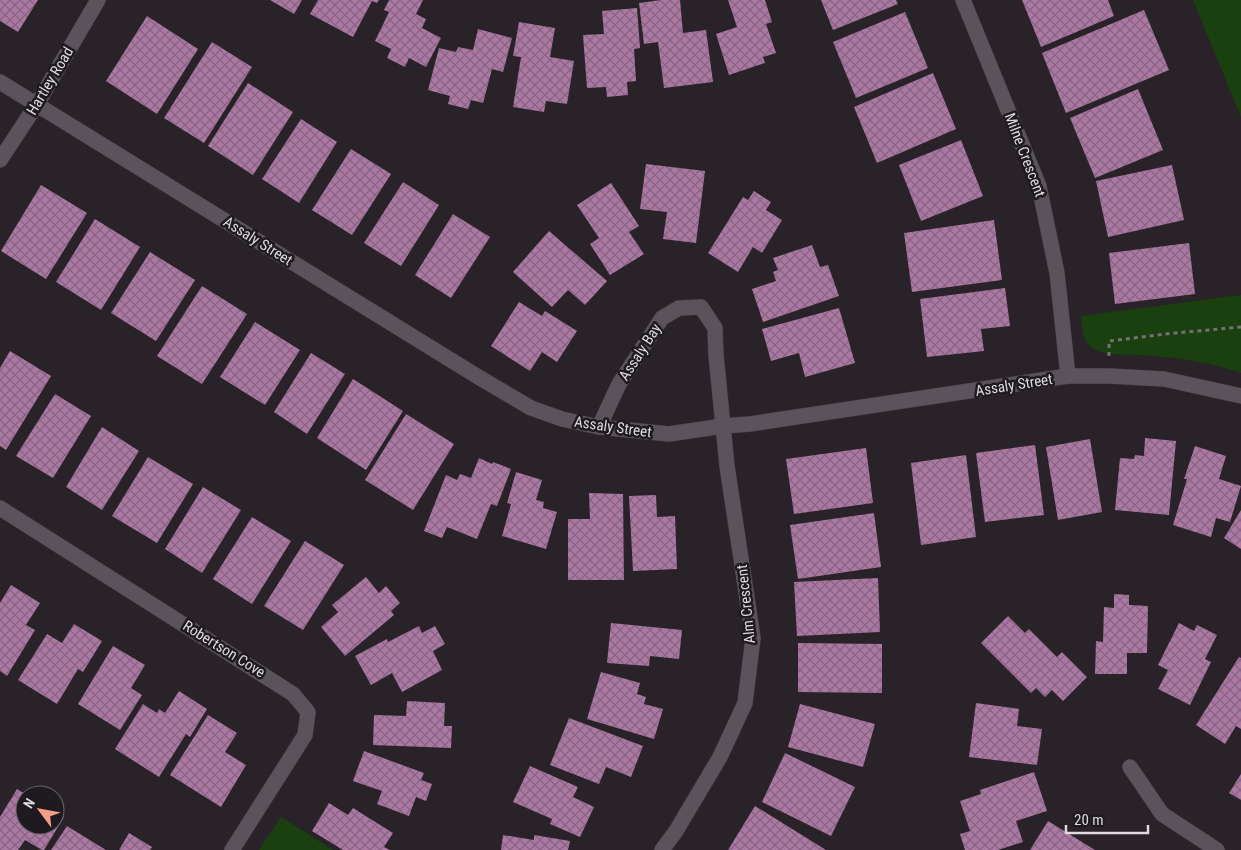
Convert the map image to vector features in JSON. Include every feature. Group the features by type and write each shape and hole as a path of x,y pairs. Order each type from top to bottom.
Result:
{"street":[{"name":"Hartley Road","path":"0,160 37,104 98,0"},
{"name":"Milne Crescent","path":"963,0 1039,186 1057,273 1068,376"},
{"name":"Assaly Street","path":"0,82 480,378 531,408 562,419 599,427 669,434 760,423 1068,376 1164,379 1241,396"},
{"name":"Assaly Bay","path":"599,427 618,384 662,318 679,308 701,307 715,328 724,426"},
{"name":"Alm Crescent","path":"662,850 676,832 720,757 744,703 753,638 727,466 724,426"},
{"name":"Robertson Cove","path":"0,508 272,680 293,694 308,712 305,735 232,850"},
{"path":"1130,767 1162,814 1217,850"}],"path":[{"path":"1109,376 1109,340 1241,327"}],"green space":[{"path":"1193,0 1241,0 1241,117"},
{"path":"1241,295 1241,373 1209,364 1159,356 1109,354 1090,346 1084,337 1081,316"},
{"path":"281,817 333,850 259,850"}],"building":[{"path":"0,0 38,0 18,32 0,21"},
{"path":"270,0 302,0 294,14"},
{"path":"318,0 379,0 377,3 372,1 353,37 310,14"},
{"path":"389,0 423,0 416,14 426,19 422,28 441,38 426,67 409,58 405,67 387,58 391,49 375,41 389,12 384,10"},
{"path":"680,0 683,33 706,30 713,82 664,88 658,42 644,44 639,3"},
{"path":"728,0 765,0 772,22 766,24 776,53 763,57 765,63 729,75 716,34 737,27"},
{"path":"821,0 896,0 898,4 833,30"},
{"path":"1022,0 1108,0 1114,16 1041,47"},
{"path":"637,8 640,48 634,49 636,81 627,82 628,95 607,97 606,87 587,88 583,35 604,34 602,11"},
{"path":"1144,10 1169,70 1066,113 1042,53"},
{"path":"905,12 928,68 856,98 833,42"},
{"path":"147,16 198,49 157,114 106,81"},
{"path":"519,22 555,28 550,57 574,61 567,104 546,101 544,112 513,107 521,57 513,56"},
{"path":"478,29 512,38 503,72 492,69 483,103 471,100 468,109 448,104 450,96 428,90 439,48 456,52 458,47 473,50"},
{"path":"212,42 252,67 204,143 164,118"},
{"path":"933,73 956,129 877,163 854,107"},
{"path":"248,83 293,112 253,175 208,146"},
{"path":"1138,89 1163,150 1095,178 1070,118"},
{"path":"301,119 337,142 299,203 262,179"},
{"path":"961,140 983,196 921,221 899,165"},
{"path":"351,149 391,174 352,235 312,210"},
{"path":"646,164 705,171 696,243 663,239 667,212 640,209"},
{"path":"1172,165 1184,220 1108,237 1096,181"},
{"path":"403,182 439,205 401,266 364,243"},
{"path":"611,183 639,226 629,232 644,254 610,275 590,244 599,238 577,205"},
{"path":"41,185 87,213 46,279 1,251"},
{"path":"754,191 771,202 766,210 782,220 762,253 753,247 738,272 708,253 743,197 748,200"},
{"path":"453,214 490,237 451,298 415,275"},
{"path":"95,219 140,247 101,310 56,282"},
{"path":"994,220 1002,280 912,292 904,233"},
{"path":"549,231 607,281 585,305 568,290 552,307 513,272"},
{"path":"1189,243 1195,294 1115,304 1109,253"},
{"path":"812,245 820,267 828,265 839,296 763,322 752,289 776,281 773,272 778,270 773,258"},
{"path":"150,252 195,280 156,341 111,313"},
{"path":"202,286 247,314 202,384 157,356"},
{"path":"1005,288 1010,326 981,329 984,351 927,357 920,299"},
{"path":"519,302 542,316 545,311 577,331 557,362 542,352 530,371 491,346"},
{"path":"839,308 855,363 805,377 799,353 771,361 762,329"},
{"path":"255,322 300,350 265,405 220,377"},
{"path":"10,351 51,376 6,450 0,446 0,368"},
{"path":"311,353 345,374 307,434 274,412"},
{"path":"353,379 403,411 366,470 317,438"},
{"path":"55,394 91,416 53,478 16,456"},
{"path":"406,414 454,444 413,510 365,480"},
{"path":"102,427 139,451 102,510 66,487"},
{"path":"1145,438 1176,441 1169,515 1115,510 1120,458 1134,459 1135,455 1144,456"},
{"path":"1090,439 1102,512 1058,520 1046,447"},
{"path":"1035,445 1044,515 985,522 976,453"},
{"path":"1195,446 1226,456 1219,479 1241,486 1230,522 1216,518 1211,537 1173,525 1187,479 1184,479"},
{"path":"866,448 873,503 794,514 786,459"},
{"path":"966,455 976,537 921,545 911,463"},
{"path":"148,457 193,484 157,543 112,516"},
{"path":"479,458 511,469 497,506 491,504 477,539 447,527 442,538 424,531 446,475 457,480 460,474 471,478"},
{"path":"516,472 542,480 536,500 544,502 543,508 557,512 546,549 502,536 511,504 507,503"},
{"path":"203,487 241,510 202,573 165,549"},
{"path":"589,493 623,494 624,580 568,580 568,519 590,519"},
{"path":"656,495 657,517 675,516 677,569 633,571 629,496"},
{"path":"1241,510 1241,549 1224,538"},
{"path":"874,513 881,567 798,579 790,525"},
{"path":"252,517 291,541 252,604 213,579"},
{"path":"305,541 344,565 303,630 264,606"},
{"path":"366,577 379,593 386,586 400,603 391,611 394,615 345,656 321,627 338,612 332,605"},
{"path":"878,578 880,632 797,636 794,582"},
{"path":"11,585 40,603 26,625 35,630 7,676 0,671 0,603"},
{"path":"1114,594 1129,595 1129,605 1148,606 1147,653 1127,653 1127,674 1095,674 1096,641 1103,642 1104,607 1114,608"},
{"path":"1008,616 1025,633 1029,629 1057,657 1062,652 1087,677 1063,701 1052,690 1045,697 1036,688 1031,693 981,643"},
{"path":"611,623 682,630 679,659 650,656 649,666 607,663"},
{"path":"1179,623 1194,631 1197,625 1217,635 1205,659 1211,662 1190,705 1158,689 1168,670 1158,665"},
{"path":"74,624 102,641 83,672 78,669 57,704 18,680 47,634 62,643"},
{"path":"419,626 422,633 435,626 445,644 433,651 442,670 402,692 392,673 371,685 355,656 387,639 388,642"},
{"path":"798,643 882,644 882,693 798,692"},
{"path":"113,646 145,665 131,688 142,695 120,730 78,704"},
{"path":"1239,657 1241,658 1241,729 1236,726 1225,744 1196,725"},
{"path":"601,672 640,683 637,694 646,697 644,704 663,709 654,739 587,719"},
{"path":"179,691 207,709 190,737 186,734 159,777 115,749 143,704 157,713 159,709 165,713"},
{"path":"407,701 445,703 444,726 452,726 451,748 373,745 374,715 406,716"},
{"path":"976,703 1019,709 1017,726 1042,729 1037,765 969,757"},
{"path":"800,704 875,724 863,767 788,747"},
{"path":"208,715 237,733 225,752 246,765 221,807 170,775"},
{"path":"569,718 643,746 631,777 606,767 599,784 550,765"},
{"path":"364,751 424,773 421,780 432,784 426,801 416,797 409,816 377,804 382,791 353,781"},
{"path":"785,753 855,787 831,836 762,802"},
{"path":"530,766 578,787 573,797 594,807 580,837 550,824 552,819 513,802"},
{"path":"1034,772 1047,811 1016,821 1023,842 998,850 965,850 960,834 970,831 960,801 981,794 980,790"},
{"path":"1241,774 1241,800 1229,793"},
{"path":"15,792 15,835 53,835 44,850 25,840 18,850 0,850 0,817"},
{"path":"329,803 348,815 353,808 393,833 384,847 390,850 343,850 312,831"},
{"path":"755,806 826,850 728,850"},
{"path":"1048,821 1095,850 1030,850"},
{"path":"67,826 106,850 51,850 61,835 65,835"},
{"path":"129,833 152,847 150,850 119,850"},
{"path":"503,835 534,840 534,835 570,841 568,850 501,850"}]}
